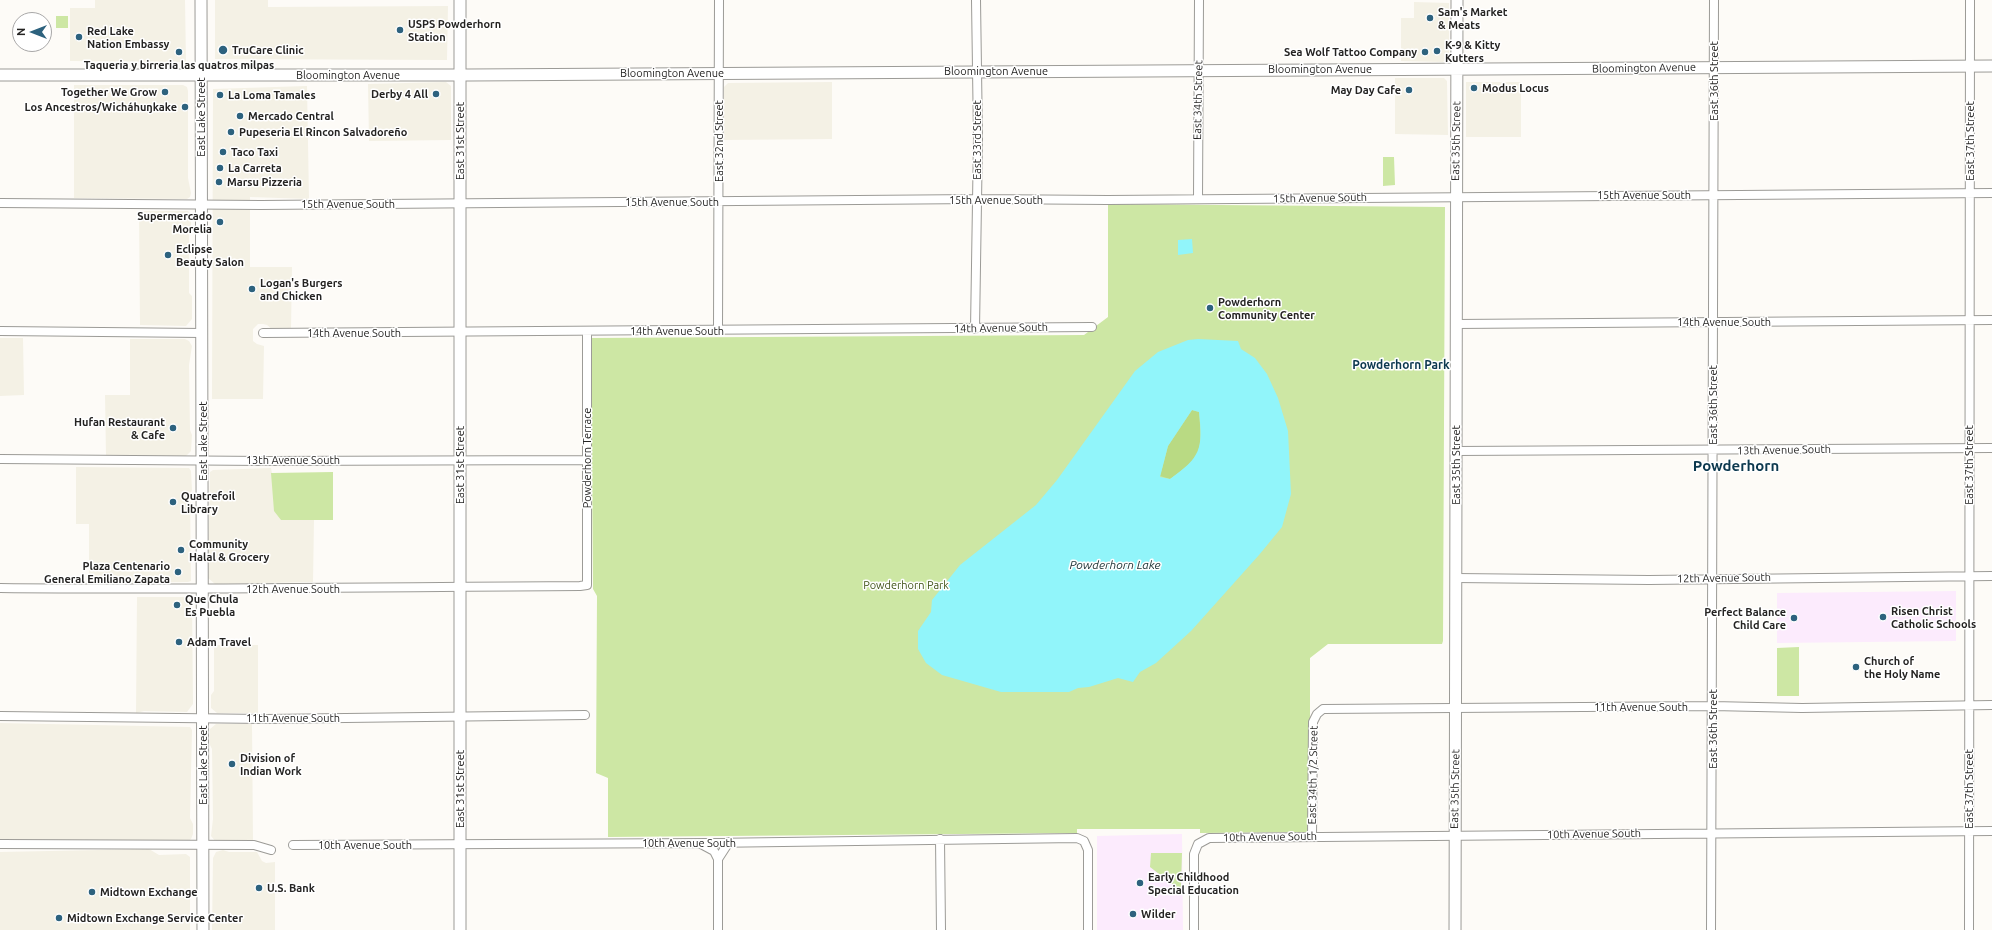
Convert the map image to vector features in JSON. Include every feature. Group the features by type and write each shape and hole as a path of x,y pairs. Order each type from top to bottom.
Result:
{"street":[{"name":"East Lake Street","path":"200,0 203,461 203,930"},
{"name":"East 31st Street","path":"460,0 460,930"},
{"name":"East 32nd Street","path":"718,330 720,73 719,0"},
{"name":"East 33rd Street","path":"975,329 977,199 976,0"},
{"name":"East 34th Street","path":"1198,199 1199,0"},
{"name":"East 35th Street","path":"1455,930 1457,0"},
{"name":"East 36th Street","path":"1711,930 1714,450 1714,0"},
{"name":"East 37th Street","path":"1969,930 1970,0"},
{"name":"Bloomington Avenue","path":"0,75 720,73 1992,66"},
{"name":"15th Avenue South","path":"0,203 202,205 1992,193"},
{"name":"14th Avenue South","path":"1456,324 1992,320"},
{"name":"14th Avenue South","path":"263,333 1092,327"},
{"path":"0,331 202,333"},
{"name":"Powderhorn Terrace","path":"587,331 587,584"},
{"name":"13th Avenue South","path":"1456,451 1992,448"},
{"name":"13th Avenue South","path":"0,459 203,461 587,460"},
{"name":"12th Avenue South","path":"1456,578 1649,580 1712,578 1992,576"},
{"name":"12th Avenue South","path":"0,588 202,590 580,586 587,584"},
{"name":"11th Avenue South","path":"1317,714 1323,709 1713,706 1802,708 1992,704"},
{"name":"East 34th 1/2 Street","path":"1312,837 1313,722 1317,714"},
{"name":"11th Avenue South","path":"0,716 202,718 585,715"},
{"name":"10th Avenue South","path":"1194,930 1194,854 1198,844 1209,838 1992,831"},
{"name":"10th Avenue South","path":"293,845 698,843 1077,838 1084,841 1088,850 1088,930"},
{"path":"940,840 940,930"},
{"path":"718,859 729,842"},
{"path":"698,843 709,847 714,851 718,859 718,930"},
{"path":"0,844 254,845 271,850"}],"shaded area":[{"path":"95,0 185,0 186,62 70,61 70,8 95,8"},
{"path":"215,0 268,0 268,7 448,6 447,60 215,59"},
{"path":"1414,2 1449,3 1449,55 1443,62 1401,61 1401,18 1414,18"},
{"path":"1395,78 1444,78 1447,81 1448,135 1395,134"},
{"path":"446,82 451,86 451,140 369,141 368,84"},
{"path":"832,82 832,139 724,140 724,87 728,83"},
{"path":"1466,82 1521,82 1521,137 1466,137"},
{"path":"74,85 183,85 187,87 188,178 191,193 190,197 187,199 74,198"},
{"path":"307,86 309,199 250,197 250,267 292,267 291,329 273,330 267,325 258,324 253,329 253,341 264,346 263,399 212,399 213,89"},
{"path":"139,211 188,211 191,215 191,226 189,231 189,293 192,296 192,319 186,326 140,325"},
{"path":"0,338 23,338 24,395 0,396"},
{"path":"130,339 185,339 189,341 192,346 189,365 190,430 192,435 191,451 186,456 106,456 105,395 130,395"},
{"path":"76,467 189,468 191,471 192,490 190,495 191,581 89,583 89,524 76,524"},
{"path":"271,468 281,520 314,520 313,582 215,584 208,578 210,472 213,470"},
{"name":"Risen Christ Catholic Schools","path":"1956,591 1956,641 1777,643 1777,593"},
{"path":"137,597 187,597 192,600 193,704 187,712 144,711 136,713"},
{"path":"214,645 258,645 258,713 217,713 211,708 211,695 214,691"},
{"path":"0,723 190,727 192,730 190,818 193,824 193,834 191,839 187,842 0,840"},
{"path":"216,724 252,724 253,841 216,842 211,836 213,819 212,749 210,745 210,729"},
{"name":"Early Childhood Special Education","path":"1182,834 1183,930 1097,930 1097,836"},
{"name":"Midtown Exchange","path":"149,849 159,855 186,854 190,857 190,930 0,930 0,852"},
{"path":"223,850 229,852 257,852 262,861 266,863 275,862 275,930 212,930 213,858 216,852"}],"green space":[{"path":"56,16 68,16 68,28 56,28"},
{"path":"1383,157 1394,157 1395,185 1383,186"},
{"name":"Powderhorn Park","path":"1108,204 1445,207 1443,641 1442,644 1328,644 1310,658 1310,827 1307,832 1200,833 1200,829 1077,829 1077,833 608,837 608,778 596,773 597,596 593,589 591,338 1084,335 1108,317"},
{"path":"1192,410 1199,412 1200,444 1198,451 1189,464 1170,479 1160,476 1168,446"},
{"path":"333,472 333,520 281,520 274,511 271,473"},
{"path":"1799,647 1799,696 1777,696 1777,648"},
{"path":"1151,853 1182,853 1181,887 1176,887 1150,867"}],"water":[{"path":"1192,239 1193,253 1178,255 1178,240"},
{"name":"Powderhorn Lake","path":"1188,340 1238,341 1241,349 1255,358 1267,374 1278,398 1288,431 1291,494 1282,527 1191,631 1156,663 1140,672 1133,682 1118,678 1089,687 1078,688 1069,692 1001,692 942,675 926,663 918,649 918,631 931,612 932,600 960,565 1036,505 1057,480 1135,371 1158,352","holes":["1192,410 1199,412 1201,435 1198,451 1194,458 1170,479 1160,477 1168,446"]}],"place":[{"name":"Sam's Market & Meats","path":"1430,18"},
{"name":"USPS Powderhorn Station","path":"400,30"},
{"name":"Red Lake Nation Embassy","path":"79,37"},
{"name":"TruCare Clinic","path":"223,50"},
{"name":"K-9 & Kitty Kutters","path":"1437,51"},
{"name":"Taqueria y birreria las quatros milpas","path":"179,52"},
{"name":"Sea Wolf Tattoo Company","path":"1425,52"},
{"name":"Modus Locus","path":"1474,88"},
{"name":"May Day Cafe","path":"1409,90"},
{"name":"Together We Grow","path":"165,92"},
{"name":"Derby 4 All","path":"436,94"},
{"name":"La Loma Tamales","path":"220,95"},
{"name":"Los Ancestros/Wicháhuŋkake","path":"185,107"},
{"name":"Mercado Central","path":"240,116"},
{"name":"Pupeseria El Rincon Salvadoreño","path":"231,132"},
{"name":"Taco Taxi","path":"223,152"},
{"name":"La Carreta","path":"220,168"},
{"name":"Marsu Pizzeria","path":"219,182"},
{"name":"Supermercado Morelia","path":"220,222"},
{"name":"Eclipse Beauty Salon","path":"168,255"},
{"name":"Logan's Burgers and Chicken","path":"252,289"},
{"name":"Powderhorn Community Center","path":"1210,308"},
{"name":"Hufan Restaurant & Cafe","path":"173,428"},
{"name":"Quatrefoil Library","path":"173,502"},
{"name":"Community Halal & Grocery","path":"181,550"},
{"name":"Plaza Centenario General Emiliano Zapata","path":"178,572"},
{"name":"Que Chula Es Puebla","path":"177,605"},
{"name":"Risen Christ Catholic Schools","path":"1883,617"},
{"name":"Perfect Balance Child Care","path":"1794,618"},
{"name":"Adam Travel","path":"179,642"},
{"name":"Church of the Holy Name","path":"1856,667"},
{"name":"Division of Indian Work","path":"232,764"},
{"name":"Early Childhood Special Education","path":"1140,883"},
{"name":"U.S. Bank","path":"259,888"},
{"name":"Midtown Exchange","path":"92,892"},
{"name":"Wilder","path":"1133,914"},
{"name":"Midtown Exchange Service Center","path":"59,918"}],"district":[{"name":"Powderhorn Park","path":"1401,365"},
{"name":"Powderhorn","path":"1736,466"}]}
